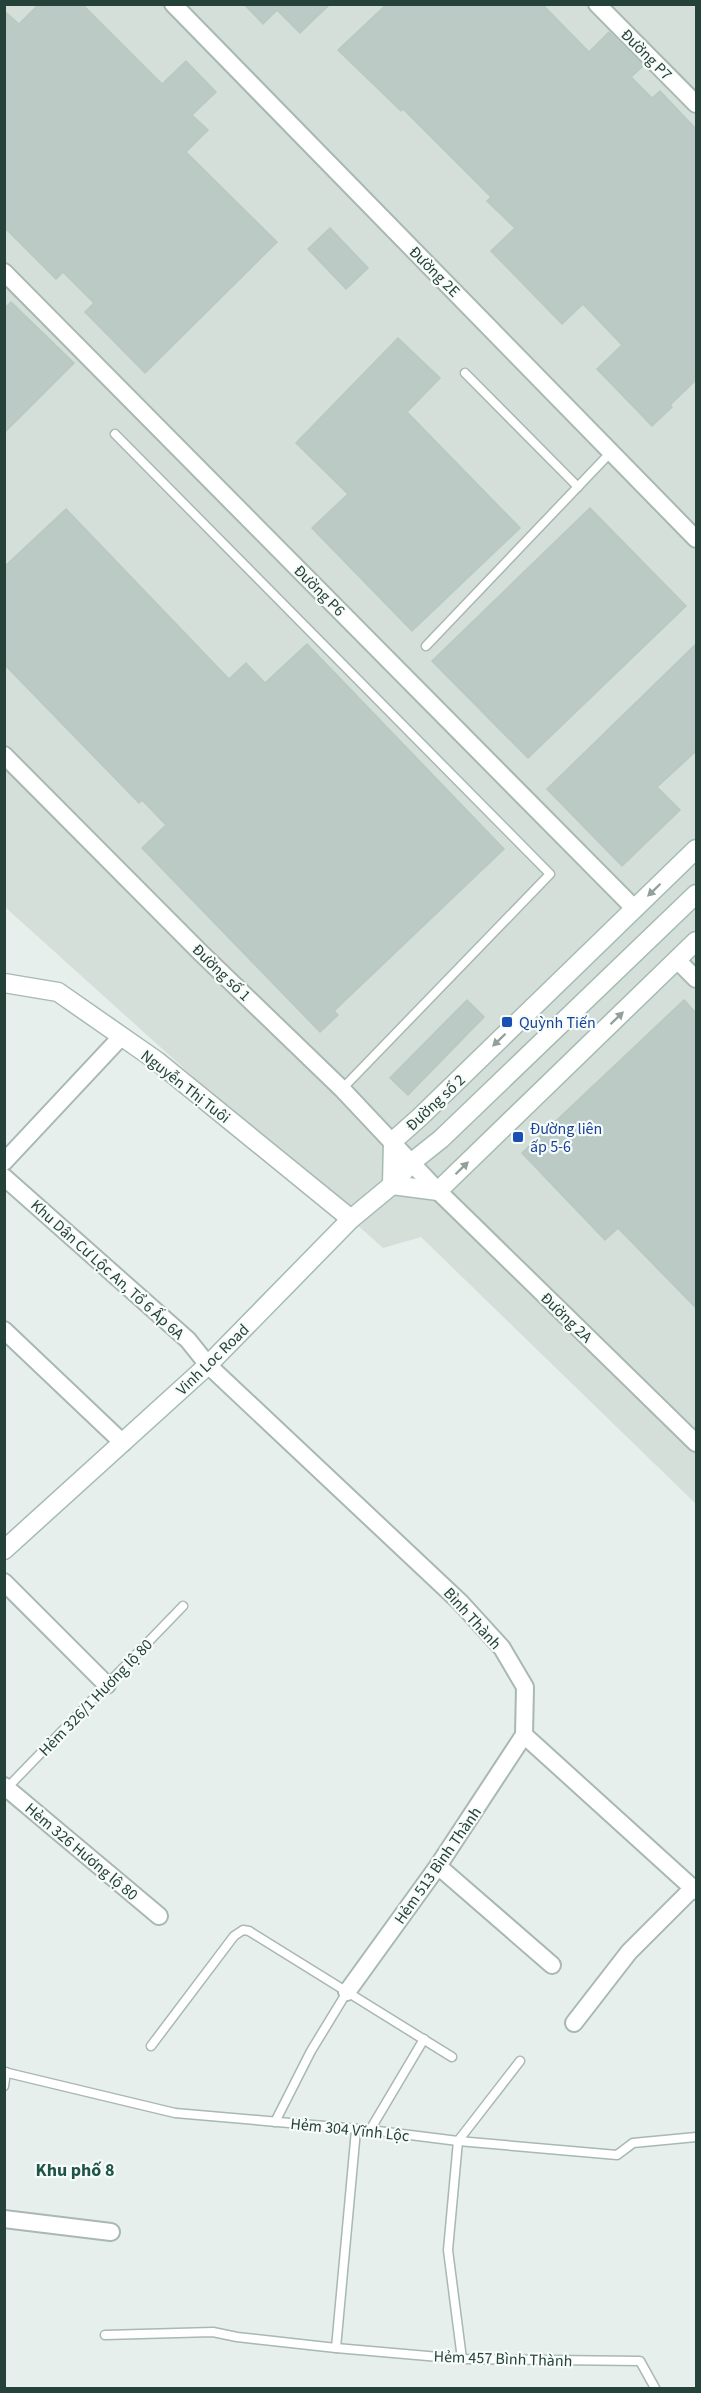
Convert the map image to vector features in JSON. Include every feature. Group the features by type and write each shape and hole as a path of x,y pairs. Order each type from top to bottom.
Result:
{"main road":[{"name":"Đường số 2","path":"392,1185 393,1140 420,1117 696,849"},
{"name":"Đường số 2","path":"412,1162 447,1133 696,894"},
{"path":"392,1185 438,1191 696,941"},
{"name":"Nguyễn Thị Tuôi","path":"4,983 58,992 157,1061 351,1219"},
{"name":"Vinh Loc Road","path":"4,1550 208,1365 351,1219 392,1185 412,1162"}],"street":[{"name":"Đường 2E","path":"173,4 696,538"},
{"name":"Đường P7","path":"597,4 696,104"},
{"name":"Đường P6","path":"4,272 635,909"},
{"name":"Đường số 1","path":"4,754 201,953 393,1140 438,1191"},
{"path":"677,960 696,979"},
{"path":"4,1162 122,1036"},
{"name":"Khu Dân Cư Lộc An, Tổ 6 Ấp 6A","path":"4,1177 188,1340 208,1365"},
{"name":"Đường 2A","path":"438,1191 696,1443"},
{"path":"4,1330 123,1443"},
{"name":"Bình Thành","path":"208,1365 460,1602 502,1648 525,1687 524,1735"},
{"path":"4,1582 107,1684"},
{"path":"524,1735 695,1890 629,1952 574,2023"},
{"name":"Hẻm 513 Bình Thành","path":"347,1992 438,1866 524,1735"},
{"name":"Hẻm 326 Hương lộ 80","path":"6,1787 159,1916"},
{"path":"438,1866 552,1965"},
{"path":"4,2219 111,2232"}],"lane":[{"path":"465,373 578,487"},
{"path":"115,434 550,874 342,1089"},
{"path":"426,646 613,451"},
{"name":"Hẻm 326/1 Hương lộ 80","path":"6,1787 183,1606"},
{"path":"151,2046 234,1936 243,1930 249,1931 452,2057"},
{"path":"275,2122 310,2051 347,1992"},
{"path":"370,2130 424,2039"},
{"path":"462,2359 448,2250 458,2141 520,2061"},
{"path":"4,2086 5,2072"},
{"name":"Hẻm 304 Vĩnh Lộc","path":"5,2072 175,2114 370,2130 458,2141 616,2155 633,2143 696,2137"},
{"path":"336,2348 356,2130"},
{"name":"Hẻm 457 Bình Thành","path":"105,2335 213,2332 237,2337 336,2348 462,2359 640,2361 655,2388"}],"shaded area":[{"path":"5,5 696,5 696,1504 421,1237 383,1248 5,907"}],"building":[{"path":"39,4 82,4 162,84 186,61 216,92 192,115 208,130 186,152 277,242 145,373 85,312 94,303 63,272 56,279 4,227 4,11 19,24"},
{"path":"244,4 330,4 300,33 277,10 263,24"},
{"path":"387,4 542,4 589,52 609,32 643,66 631,77 652,98 660,91 696,129 696,380 652,426 597,369 622,345 583,304 562,324 491,251 515,228 487,201 491,197 403,109 401,111 338,50"},
{"path":"330,228 368,268 346,289 308,249"},
{"path":"11,302 74,363 4,433 4,309"},
{"path":"398,338 440,378 407,412 520,528 412,631 312,528 348,494 296,443"},
{"path":"590,508 686,606 528,758 432,661"},
{"path":"66,509 229,679 246,663 265,683 307,644 504,849 334,1011 338,1015 320,1032 142,848 166,825 142,800 139,803 4,664 4,567"},
{"path":"696,644 696,751 657,787 680,810 622,866 547,789"},
{"path":"467,1000 484,1017 408,1095 390,1078"},
{"path":"684,1000 696,1013 696,1308 618,1228 605,1240 522,1153"}],"place":[{"name":"Quỳnh Tiến","path":"507,1022"},
{"name":"Đường liên ấp 5-6","path":"518,1137"}],"district":[{"name":"Khu phố 8","path":"75,2170"}]}
